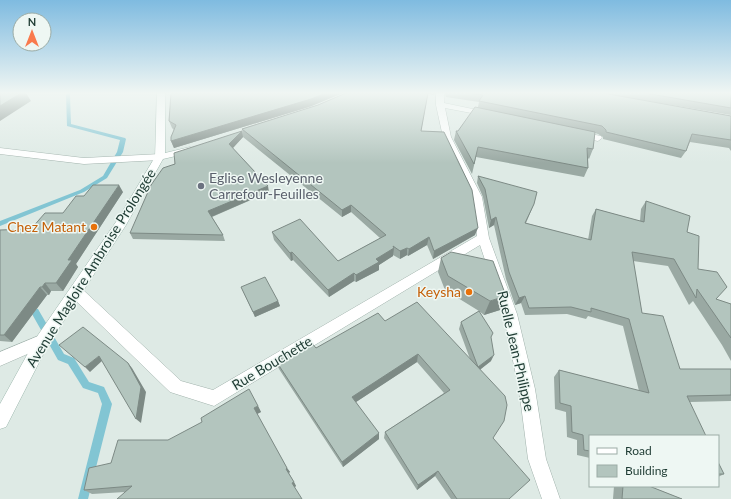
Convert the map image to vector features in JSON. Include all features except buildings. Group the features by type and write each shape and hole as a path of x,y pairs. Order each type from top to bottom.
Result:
{"street":[{"path":"160,157 161,116"},
{"name":"Ruelle Jean-Philippe","path":"443,116 447,137 477,197 483,238 510,314 526,389 537,458 551,499"},
{"path":"571,133 598,138"},
{"path":"0,151 84,161 160,157 173,155 196,148"},
{"name":"Avenue Magloire Ambroise Prolongée","path":"0,421 43,340 130,209 160,157"},
{"name":"Rue Bouchette","path":"76,292 176,387 214,398 483,238"},
{"path":"0,359 43,340"}],"waterway":[{"path":"0,224 82,191 105,177 120,152 123,139 69,125 69,116"},
{"path":"26,309 35,311 61,357 71,361 86,385 101,390 107,404 83,499"}],"place":[{"name":"Eglise Wesleyenne Carrefour-Feuilles","path":"201,186"},
{"name":"Chez Matant","path":"94,227"},
{"name":"Keysha","path":"469,292"}]}
